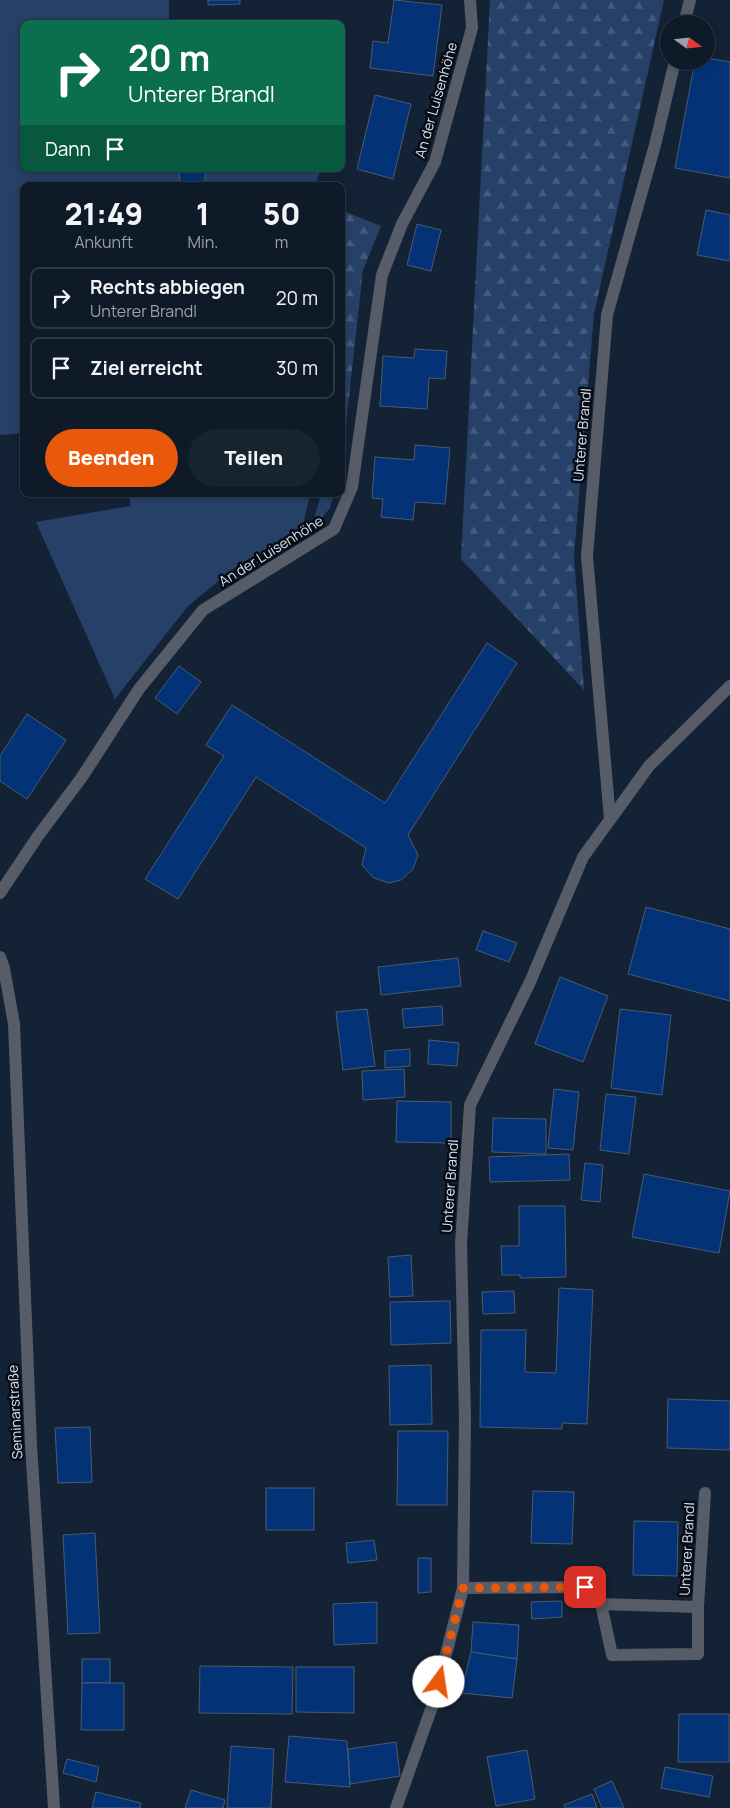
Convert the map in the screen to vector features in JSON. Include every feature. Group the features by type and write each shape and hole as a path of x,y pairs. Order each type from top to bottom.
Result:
{"street":[{"name":"An der Luisenhöhe","path":"0,894 38,836 82,778 139,689 203,610 334,529 352,487 382,275 402,224 435,162 472,28 470,0"},
{"path":"686,15 690,0"},
{"name":"Unterer Brandl","path":"610,819 587,556 607,315 655,145 673,70"},
{"name":"Unterer Brandl","path":"396,1808 434,1701 463,1588 466,1419 461,1244 470,1105 530,982 583,857 649,766 730,686"},
{"name":"Seminarstraße","path":"0,957 4,968 14,1024 31,1445 54,1808"},
{"name":"Unterer Brandl","path":"698,1607 601,1604 612,1655 698,1654 698,1607 705,1493"},
{"path":"463,1588 585,1587 601,1604"}],"green space":[{"path":"0,0 169,0 169,20 20,20 20,172 320,172 316,182 20,182 20,433 0,435"},
{"path":"490,0 664,0 594,314 574,556 584,690 461,559"},
{"path":"345,212 381,226 363,270 345,433"},
{"path":"130,497 309,497 302,530 233,569 188,606 115,699 36,522 130,506"},
{"path":"320,497 333,497 330,508 311,530"}],"building":[{"path":"208,0 240,0 240,4 208,5"},
{"path":"394,0 442,5 433,76 370,68 373,41 388,43"},
{"path":"715,60 730,62 730,178 675,168 693,70 715,70"},
{"path":"375,95 411,104 393,179 357,169"},
{"path":"179,172 205,172 205,182 180,182"},
{"path":"706,210 730,215 730,261 697,255"},
{"path":"417,224 441,230 431,271 407,265"},
{"path":"415,349 447,351 445,379 429,378 427,409 380,406 383,356 414,358"},
{"path":"415,445 450,448 445,504 415,502 413,520 381,517 383,499 372,498 375,457 414,460"},
{"path":"487,643 517,663 408,835 418,855 413,869 401,880 389,883 374,878 362,865 366,848 256,777 178,899 145,879 224,756 206,745 232,705 385,803"},
{"path":"179,666 201,682 177,714 155,698"},
{"path":"27,714 66,740 27,799 0,781 0,756"},
{"path":"646,907 730,929 730,1001 628,974"},
{"path":"483,931 517,943 509,962 476,950"},
{"path":"458,958 461,986 381,995 378,967"},
{"path":"560,977 608,996 583,1062 535,1044"},
{"path":"442,1006 443,1025 404,1028 402,1009"},
{"path":"367,1009 375,1066 343,1070 336,1012"},
{"path":"620,1009 671,1015 662,1095 611,1088"},
{"path":"429,1040 459,1043 457,1066 428,1064"},
{"path":"410,1049 410,1066 385,1068 385,1051"},
{"path":"404,1069 405,1097 363,1100 362,1071"},
{"path":"554,1089 579,1092 573,1150 548,1148"},
{"path":"606,1094 636,1097 629,1154 600,1150"},
{"path":"397,1101 451,1102 451,1143 396,1142"},
{"path":"493,1118 546,1119 546,1154 492,1152"},
{"path":"569,1154 570,1180 490,1182 489,1157"},
{"path":"585,1163 603,1165 600,1202 581,1200"},
{"path":"644,1174 730,1191 719,1253 632,1237"},
{"path":"519,1206 565,1206 566,1277 520,1278 520,1275 502,1275 501,1246 519,1246"},
{"path":"411,1255 413,1296 390,1297 388,1257"},
{"path":"559,1288 593,1290 587,1424 562,1423 562,1429 480,1427 481,1330 526,1330 525,1372 556,1373"},
{"path":"514,1291 515,1313 483,1314 482,1292"},
{"path":"450,1301 451,1343 391,1345 390,1302"},
{"path":"431,1365 432,1424 390,1425 389,1366"},
{"path":"668,1399 730,1401 730,1450 667,1448"},
{"path":"90,1427 92,1482 58,1483 55,1428"},
{"path":"398,1431 448,1431 447,1505 397,1505"},
{"path":"266,1488 314,1488 314,1530 266,1530"},
{"path":"533,1491 574,1492 572,1544 531,1543"},
{"path":"634,1521 678,1522 677,1576 633,1575"},
{"path":"95,1533 100,1633 68,1634 63,1535"},
{"path":"374,1540 377,1560 348,1563 346,1543"},
{"path":"418,1558 431,1558 431,1592 418,1593"},
{"path":"562,1601 562,1617 532,1619 531,1602"},
{"path":"377,1602 377,1643 334,1645 333,1604"},
{"path":"473,1622 519,1625 517,1659 471,1652"},
{"path":"471,1652 517,1659 512,1698 461,1693"},
{"path":"82,1659 110,1659 110,1683 82,1683"},
{"path":"200,1666 293,1667 292,1714 199,1713"},
{"path":"296,1667 354,1667 354,1713 296,1712"},
{"path":"82,1683 124,1683 124,1730 81,1730"},
{"path":"679,1714 729,1714 729,1762 678,1762"},
{"path":"289,1736 347,1741 350,1787 285,1782"},
{"path":"396,1742 400,1776 350,1784 348,1749"},
{"path":"231,1746 274,1749 271,1808 227,1808"},
{"path":"527,1750 535,1799 496,1806 487,1757"},
{"path":"67,1759 99,1767 96,1782 63,1773"},
{"path":"665,1767 713,1776 709,1797 661,1788"},
{"path":"612,1781 624,1808 602,1808 594,1789"},
{"path":"191,1790 225,1800 223,1808 185,1808"},
{"path":"96,1792 141,1803 140,1808 92,1808"},
{"path":"592,1794 597,1808 565,1808 564,1805"}],"route":[{"path":"439,1682 463,1588 585,1587"}]}
